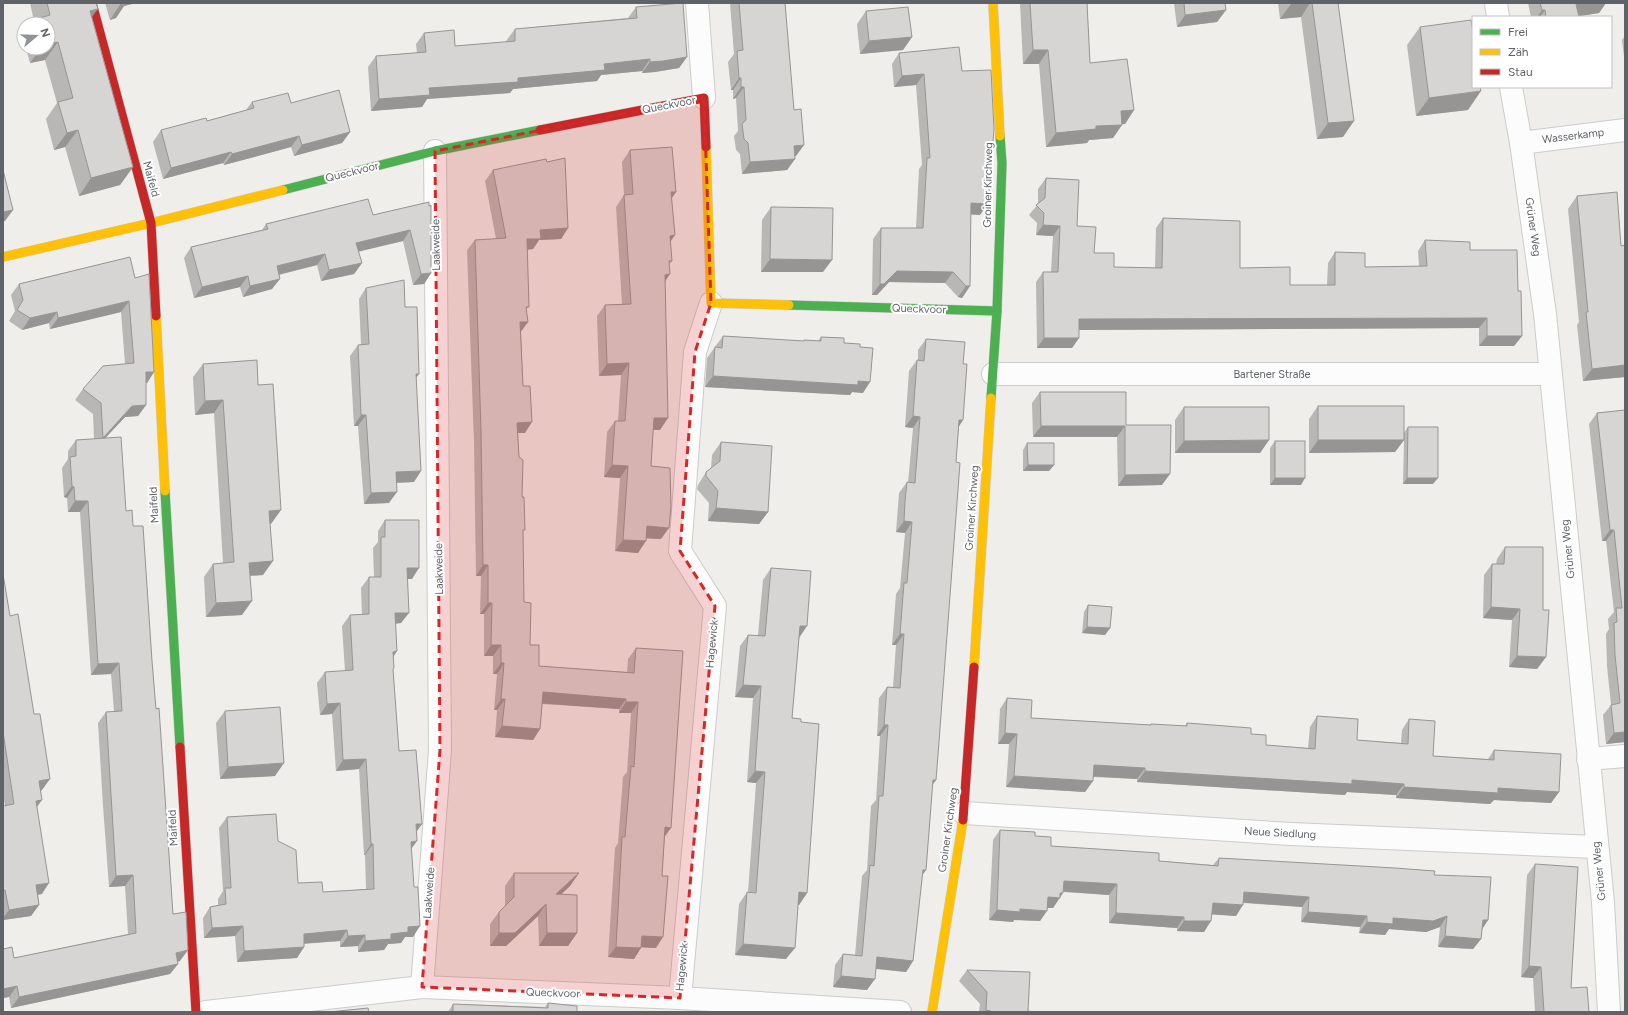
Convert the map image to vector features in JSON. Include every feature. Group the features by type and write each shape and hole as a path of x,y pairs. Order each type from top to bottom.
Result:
{"street":[{"name":"Maifeld","path":"92,3 151,223 196,1012"},
{"name":"Queckvoor","path":"697,3 704,98 711,303 996,311"},
{"name":"Groiner Kirchweg","path":"932,1012 964,813 993,374 1002,163 993,3"},
{"path":"1496,3 1498,16"},
{"name":"Grüner Weg","path":"1511,88 1521,142 1545,314 1596,847 1603,902 1609,1012"},
{"name":"Queckvoor","path":"3,257 151,223 435,151 704,98"},
{"name":"Wasserkamp","path":"1521,142 1625,130"},
{"name":"Laakweide","path":"422,987 440,750 435,151"},
{"name":"Hagewick","path":"680,998 716,606 680,551 695,352 711,303"},
{"name":"Bartener Straße","path":"993,374 1550,374"},
{"path":"1588,760 1625,756"},
{"name":"Neue Siedlung","path":"964,813 1291,834 1596,847"},
{"name":"Queckvoor","path":"206,1012 422,987 680,998 900,1012"}],"highlighted area":[{"path":"704,98 711,303 695,352 680,551 715,606 680,998 422,987 440,750 435,151"}],"building":[{"path":"47,3 96,3 98,9 90,11 133,167 91,178 78,130 67,133 58,102 73,98 58,42 56,42 56,16 46,16 50,15"},
{"path":"683,3 687,57 663,61 650,62 650,59 604,64 605,70 518,78 518,82 429,88 430,95 379,99 376,56 426,52 424,33 454,30 455,46 515,41 515,29 637,18 636,7"},
{"path":"739,3 785,3 794,110 801,109 804,145 794,146 795,159 750,162 748,143 744,139 742,124 746,120 744,87 741,87 741,78 739,78 737,51 743,50"},
{"path":"1030,3 1087,3 1090,63 1127,59 1134,110 1121,111 1122,125 1096,126 1096,129 1056,133 1048,50 1033,50"},
{"path":"1184,3 1225,3 1226,10 1185,15"},
{"path":"1312,3 1338,3 1354,121 1328,123"},
{"path":"1540,3 1585,3 1576,4 1579,16 1546,16 1545,10 1542,10"},
{"path":"908,7 912,37 869,41 866,11"},
{"path":"1471,20 1472,88 1480,88 1481,91 1429,98 1420,27"},
{"path":"959,47 962,71 991,70 994,129 988,204 971,203 970,286 966,286 953,272 897,271 884,284 880,284 881,228 923,228 927,158 930,158 924,74 902,76 899,53"},
{"path":"339,90 350,132 302,145 299,136 232,154 231,152 171,168 161,130 206,118 207,121 254,108 252,102 288,93 291,103"},
{"path":"672,147 676,192 671,192 675,235 670,236 672,261 669,261 670,274 665,275 668,418 654,418 651,466 670,468 671,507 669,528 647,526 646,541 623,540 628,466 612,465 615,421 625,421 629,363 607,364 605,305 631,304 624,195 633,194 630,150"},
{"path":"565,158 568,228 540,230 541,239 527,239 529,307 526,307 528,322 520,322 523,386 530,386 532,422 517,423 519,457 523,460 522,497 524,497 525,530 523,530 524,602 531,603 530,645 539,645 539,666 634,673 636,648 683,651 671,828 665,827 662,876 668,876 663,937 642,936 641,948 616,947 622,837 625,837 631,766 634,767 638,702 626,702 626,699 543,692 540,729 502,726 505,699 501,699 504,663 501,663 501,645 491,645 492,603 488,603 488,565 483,565 481,431 475,240 506,238 493,170 546,159 547,162"},
{"path":"3,170 13,210 3,212"},
{"path":"1046,178 1079,180 1077,226 1096,227 1094,253 1114,253 1114,267 1162,268 1163,218 1240,221 1240,268 1290,267 1290,285 1335,285 1335,252 1365,253 1365,267 1427,266 1425,240 1470,242 1470,250 1517,250 1518,291 1521,291 1522,336 1487,336 1487,318 1079,319 1079,338 1044,338 1043,272 1058,272 1060,226 1043,225 1044,213 1036,205 1045,198"},
{"path":"1617,192 1621,246 1625,245 1625,365 1592,369 1577,196"},
{"path":"368,199 373,215 429,202 429,206 431,205 431,273 421,274 410,230 356,243 362,263 329,270 325,254 277,266 280,279 250,286 248,276 202,287 191,247 268,229 266,224"},
{"path":"771,207 833,208 832,260 770,259"},
{"path":"130,257 135,278 149,274 154,372 146,372 146,405 132,406 103,438 101,403 83,389 103,366 134,363 129,301 58,318 57,312 30,318 17,310 23,300 19,284"},
{"path":"404,280 405,307 417,307 419,374 416,374 421,471 396,472 397,492 371,493 366,415 361,415 358,345 369,344 366,288"},
{"path":"723,336 804,341 821,341 821,337 844,338 844,343 860,344 860,347 873,348 870,382 858,381 858,385 713,376 715,347 722,348"},
{"path":"926,339 965,342 963,364 967,364 963,420 959,420 956,462 960,463 936,780 933,780 926,870 923,870 913,961 877,957 875,979 841,976 843,954 862,956 870,865 874,866 879,796 883,796 888,725 884,725 887,687 900,688 904,634 900,634 904,583 907,583 912,522 904,521 905,501 907,482 915,483 920,417 913,416 917,360 924,361"},
{"path":"257,360 258,385 273,384 281,510 269,511 273,561 249,563 252,601 216,603 213,564 234,562 223,400 205,401 203,364"},
{"path":"1040,392 1126,392 1126,425 1171,425 1170,474 1125,475 1125,426 1041,426"},
{"path":"1318,406 1404,406 1404,440 1318,440"},
{"path":"1184,407 1269,407 1269,440 1184,441"},
{"path":"1625,410 1625,732 1614,733 1611,705 1620,703 1615,655 1614,623 1617,622 1616,608 1622,608 1614,530 1610,530 1597,413"},
{"path":"1408,427 1438,427 1438,478 1407,478"},
{"path":"121,437 126,511 132,510 133,526 143,526 156,709 159,708 173,914 186,912 188,950 176,953 178,964 19,997 17,986 3,989 3,949 12,947 14,958 136,933 133,875 116,876 106,712 122,711 119,663 98,664 88,501 75,501 74,487 72,486 70,457 76,456 76,440"},
{"path":"1275,441 1305,441 1305,478 1275,478"},
{"path":"721,442 772,446 768,512 716,508 718,491 706,476 706,472 720,461"},
{"path":"1027,443 1054,443 1054,465 1028,465"},
{"path":"385,520 419,520 419,568 407,568 409,613 395,613 397,651 393,652 393,669 399,751 416,750 422,824 416,824 417,841 411,842 414,887 418,887 420,926 408,927 408,932 391,934 391,939 365,941 365,935 348,936 347,930 304,934 304,947 244,951 243,926 212,928 210,907 226,904 225,888 231,888 227,817 276,814 278,841 296,850 298,883 322,882 323,892 374,889 373,844 371,844 366,759 343,760 340,703 327,704 325,672 353,670 350,615 369,614 369,577 381,577 381,537 385,537"},
{"path":"1505,547 1543,547 1543,610 1549,610 1546,657 1517,656 1520,609 1491,607 1492,564 1504,564"},
{"path":"771,568 811,571 807,626 800,626 792,718 801,719 801,722 819,724 807,893 799,892 795,948 743,944 747,892 756,893 765,772 755,771 761,686 743,685 748,635 765,636"},
{"path":"3,574 10,616 18,614 34,714 40,714 50,779 39,781 42,800 36,801 49,883 36,885 39,905 9,910 5,890 3,890 3,806 14,804 3,732"},
{"path":"1088,605 1112,607 1110,628 1087,627"},
{"path":"1007,698 1032,700 1031,718 1151,725 1187,726 1187,723 1251,728 1251,734 1266,735 1266,745 1315,749 1317,716 1358,719 1357,740 1408,744 1409,719 1435,721 1433,756 1494,760 1494,750 1561,754 1559,792 1498,788 1498,793 1404,787 1404,784 1352,780 1352,784 1145,771 1145,768 1094,765 1093,781 1014,776 1017,734 1005,733"},
{"path":"280,707 284,763 228,767 225,711"},
{"path":"1000,830 1035,832 1035,836 1051,837 1051,846 1159,853 1159,861 1218,866 1219,858 1395,868 1435,871 1434,875 1491,877 1488,920 1483,920 1481,939 1445,936 1447,916 1433,921 1393,918 1393,924 1367,922 1367,916 1308,912 1309,897 1244,892 1243,905 1213,903 1211,921 1184,921 1184,917 1116,913 1117,884 1064,881 1063,893 1060,893 1060,898 1048,897 1047,911 1020,909 1020,912 997,910"},
{"path":"1535,864 1578,867 1571,988 1587,987 1589,1012 1544,1012 1541,967 1529,966"},
{"path":"514,873 579,873 556,894 577,895 577,933 547,933 546,904 515,933 499,933 499,912 514,897"},
{"path":"967,970 1030,972 1028,1011 1035,1012 991,1012 986,1010 987,992"},
{"path":"548,1003 577,1006 577,1012 453,1012 453,1004 548,1008"},
{"path":"368,1008 369,1012 329,1012"}],"traffic: fast":[{"path":"283,190 435,151 540,130"},
{"path":"991,398 997,311 1002,163 1000,136"},
{"path":"789,305 997,311"},
{"path":"165,491 180,747"}],"traffic: slow":[{"path":"993,3 1000,136"},
{"path":"706,147 711,303 789,305"},
{"path":"3,257 151,223 283,190"},
{"path":"156,316 165,491"},
{"path":"974,667 991,398"},
{"path":"932,1012 963,820"}],"traffic: jam":[{"path":"92,3 151,223 156,316"},
{"path":"540,130 704,98 706,147"},
{"path":"963,820 974,667"},
{"path":"180,747 196,1012"}]}
